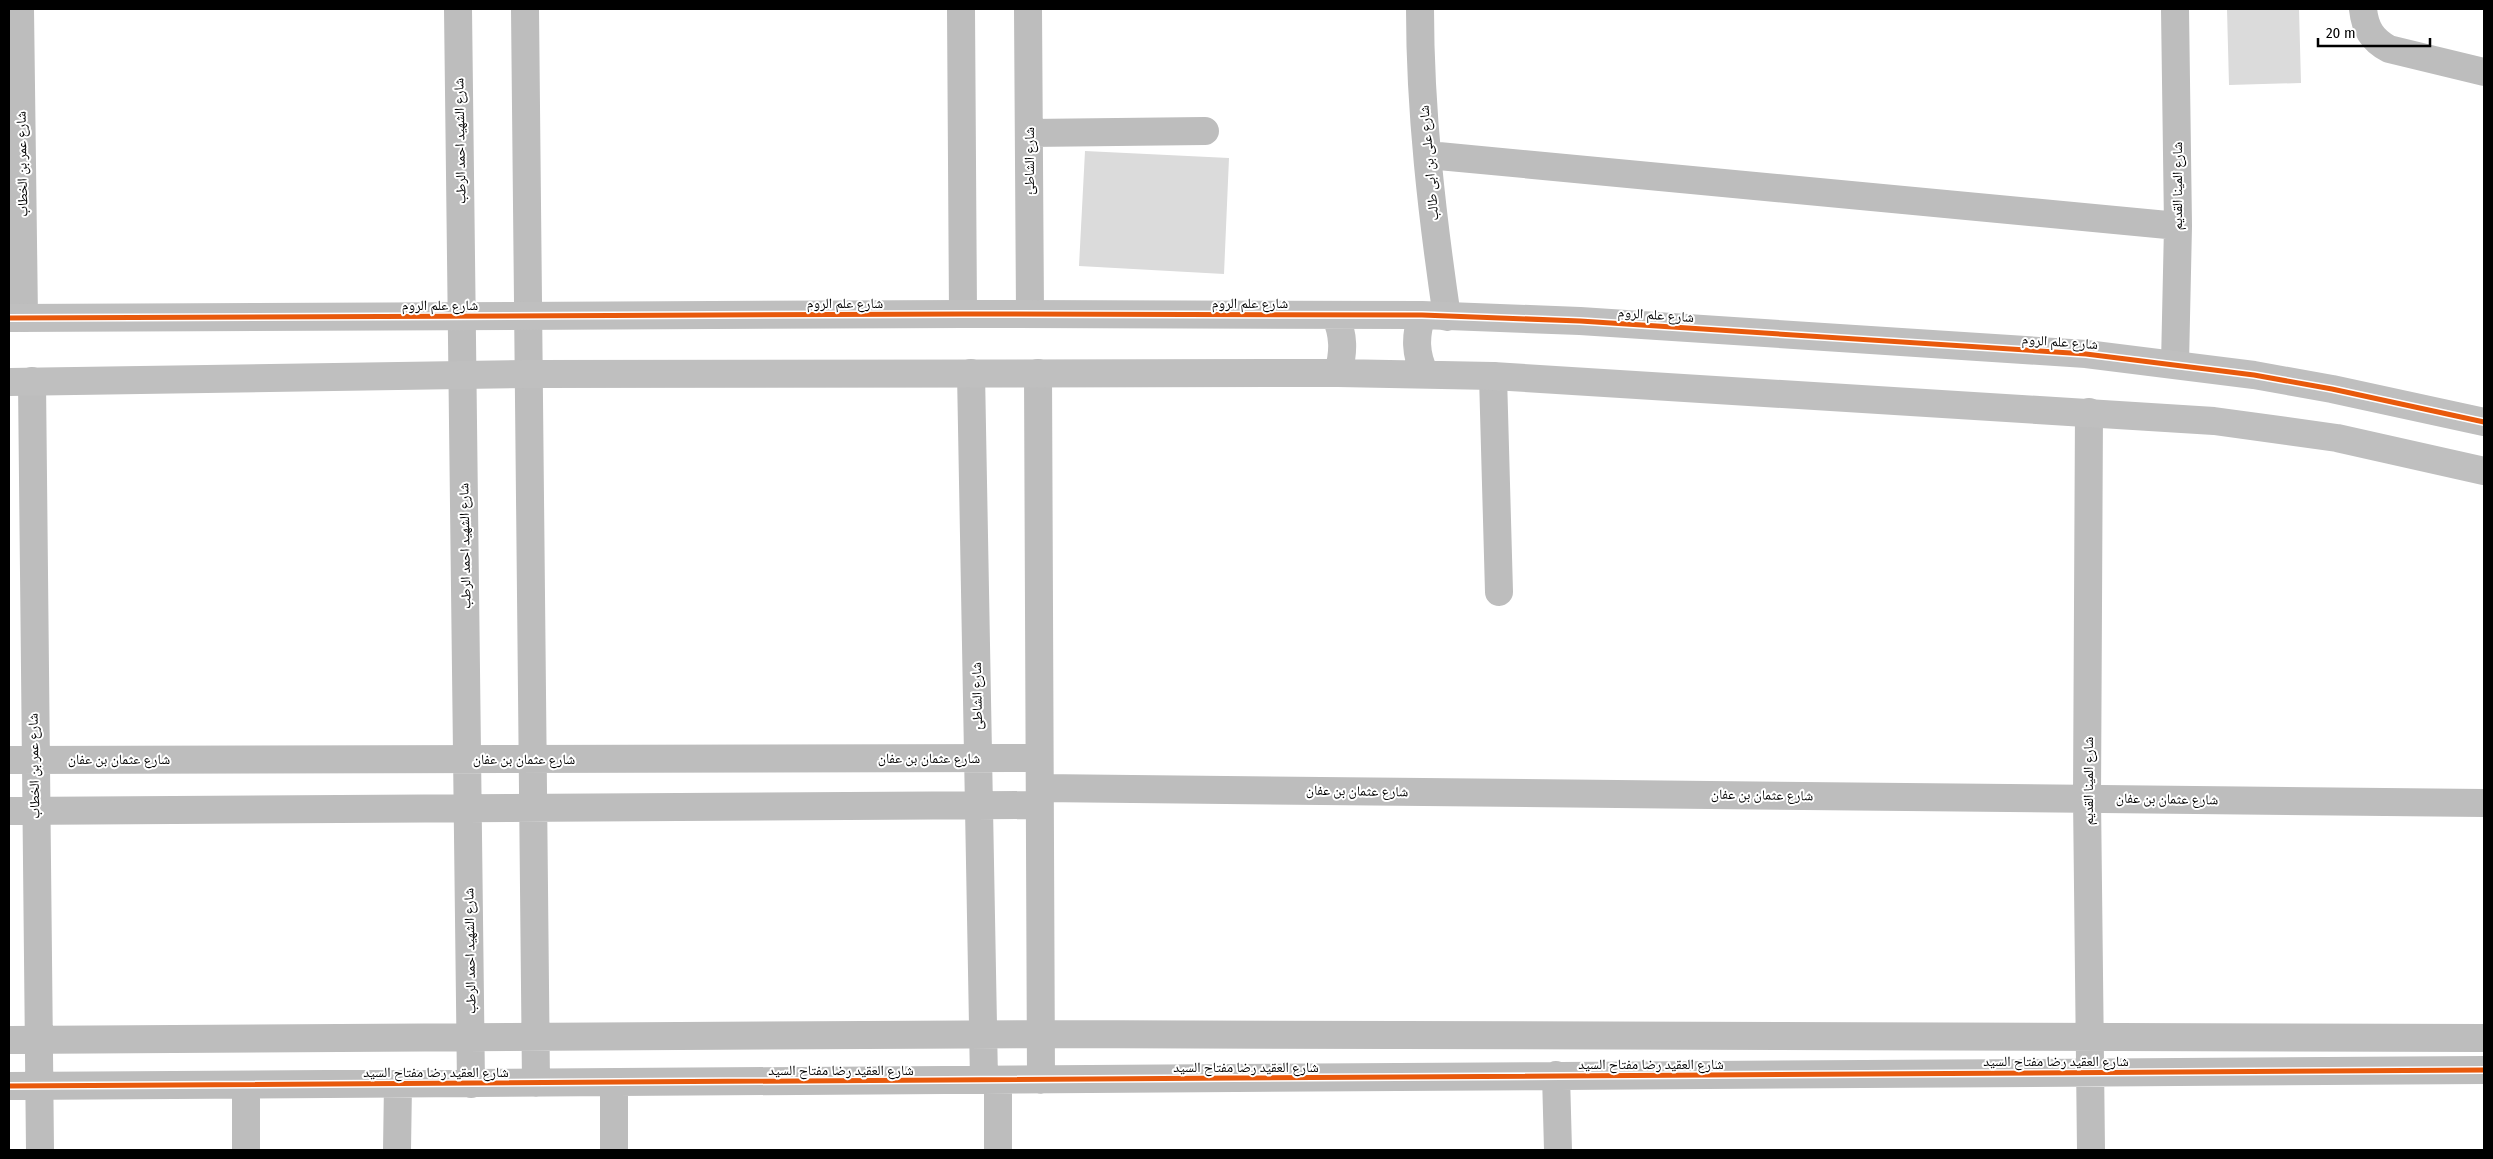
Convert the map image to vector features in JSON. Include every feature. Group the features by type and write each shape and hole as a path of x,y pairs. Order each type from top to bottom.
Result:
{"street":[{"name":"شارع عمر بن الخطاب","path":"17,318 20,9"},
{"name":"شارع الشهيد احمد الرطب","path":"458,9 471,1084"},
{"path":"525,9 536,1083"},
{"path":"961,9 963,314"},
{"name":"شارع الشاطئ","path":"1028,9 1030,314"},
{"name":"شارع على بن ابى طالب","path":"1420,9 1420,43 1435,234 1434,316"},
{"name":"شارع المينا القديم","path":"2175,9 2178,226 2175,364"},
{"path":"2363,9 2368,32 2377,43 2389,49 2484,72"},
{"path":"1029,133 1206,131"},
{"path":"1428,155 2178,226"},
{"name":"شارع علم الروم","path":"17,318 1030,314 1434,316 1580,321 2086,354 2175,364 2332,389 2484,422"},
{"path":"1335,315 1340,326 1343,350 1338,373"},
{"path":"1425,374 1416,351 1417,333 1434,316"},
{"name":"شارع الشاطئ","path":"971,373 983,1035 991,1080 998,1150"},
{"path":"1038,373 1041,1080"},
{"path":"20,382 528,374 1338,373 1493,376 2214,421 2337,438 2484,470"},
{"path":"1493,376 1498,592"},
{"name":"شارع عمر بن الخطاب","path":"20,382 22,811 38,1039 40,1150"},
{"name":"شارع المينا القديم","path":"2089,412 2088,798 2091,1150"},
{"name":"شارع عثمان بن عفان","path":"21,760 1039,758"},
{"name":"شارع عثمان بن عفان","path":"22,811 979,805 1039,796 2088,798 2484,803"},
{"name":"شارع العقيد رضا مفتاح السيد","path":"9,1040 1040,1034 2090,1035 2484,1038"},
{"name":"شارع العقيد رضا مفتاح السيد","path":"9,1086 2484,1070"},
{"path":"1556,1075 1558,1150"},
{"path":"614,1082 614,1150"},
{"path":"397,1150 398,1084"},
{"path":"246,1085 246,1150"}],"building":[{"path":"2227,9 2299,9 2301,83 2229,85"},
{"path":"1085,151 1229,158 1224,274 1079,266"}],"cycle path":[{"path":"9,318 963,314 1422,315 1580,321 2086,354 2254,375 2332,389 2484,422"},
{"path":"9,1086 2484,1070"}]}
